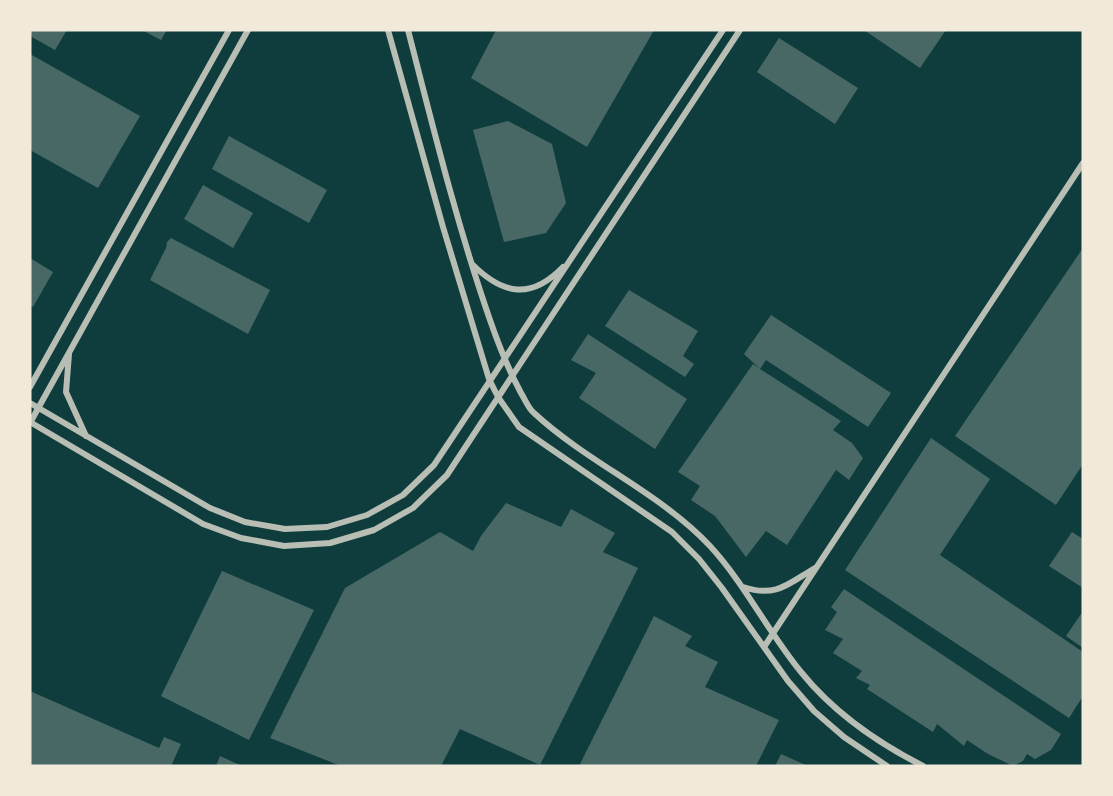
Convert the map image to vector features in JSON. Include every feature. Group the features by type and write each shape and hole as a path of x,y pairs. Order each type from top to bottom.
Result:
{"street":[{"path":"30,387 229,30"},
{"path":"248,30 30,422 203,524 241,538 284,546 330,543 374,530 413,508 447,475 740,30"},
{"path":"388,30 440,216 489,379 498,397 519,427 672,532 699,559 788,681 814,711 844,737 887,766"},
{"path":"408,30 470,262 503,360 532,411 577,446 683,520 710,547 800,671 826,700 889,749 923,766"},
{"path":"30,403 210,508 245,522 285,529 327,527 367,515 402,495 434,465 723,30"},
{"path":"764,647 1083,163"},
{"path":"470,262 486,278 506,287 523,291 550,280 575,254"},
{"path":"70,350 66,392 86,436"},
{"path":"741,587 756,591 778,590 818,566"}],"building":[{"path":"30,30 67,30 55,50 30,36"},
{"path":"142,30 167,30 161,40"},
{"path":"496,30 654,30 587,147 471,78"},
{"path":"864,30 946,30 920,68"},
{"path":"779,38 858,88 835,124 757,72"},
{"path":"30,54 140,116 98,188 30,150"},
{"path":"508,121 552,144 566,203 546,233 504,242 473,130"},
{"path":"229,136 327,190 309,223 212,169"},
{"path":"203,185 253,213 233,248 184,219"},
{"path":"171,238 270,290 248,334 150,280"},
{"path":"1083,248 1083,464 1056,505 955,436"},
{"path":"30,258 53,272 33,307 30,305"},
{"path":"629,290 698,331 683,356 694,364 685,377 605,326"},
{"path":"771,315 891,393 868,427 766,360 760,369 744,354"},
{"path":"588,334 687,399 655,449 579,398 596,373 571,360"},
{"path":"753,364 841,421 833,430 852,443 863,458 849,480 836,470 787,545 766,531 746,557 715,516 691,500 700,486 678,472"},
{"path":"931,438 990,479 940,555 1083,652 1083,696 1069,718 845,570"},
{"path":"506,503 561,527 571,509 615,533 603,552 638,568 540,765 460,729 441,766 341,766 270,738 345,588 440,532 473,551 481,536"},
{"path":"1072,532 1083,539 1083,588 1049,566"},
{"path":"222,571 314,610 249,740 161,696"},
{"path":"844,589 1061,734 1051,750 1035,759 1027,754 1023,761 1013,766 988,754 967,740 964,746 937,724 933,732 867,689 870,685 856,678 862,671 833,653 843,639 825,630 837,612 831,607"},
{"path":"1081,614 1083,615 1083,648 1066,636"},
{"path":"654,616 692,636 685,646 718,662 705,687 779,720 756,766 579,766"},
{"path":"30,691 159,748 164,737 181,744 171,766 30,766"},
{"path":"781,754 808,766 775,766"},
{"path":"220,756 242,766 216,766"}]}
